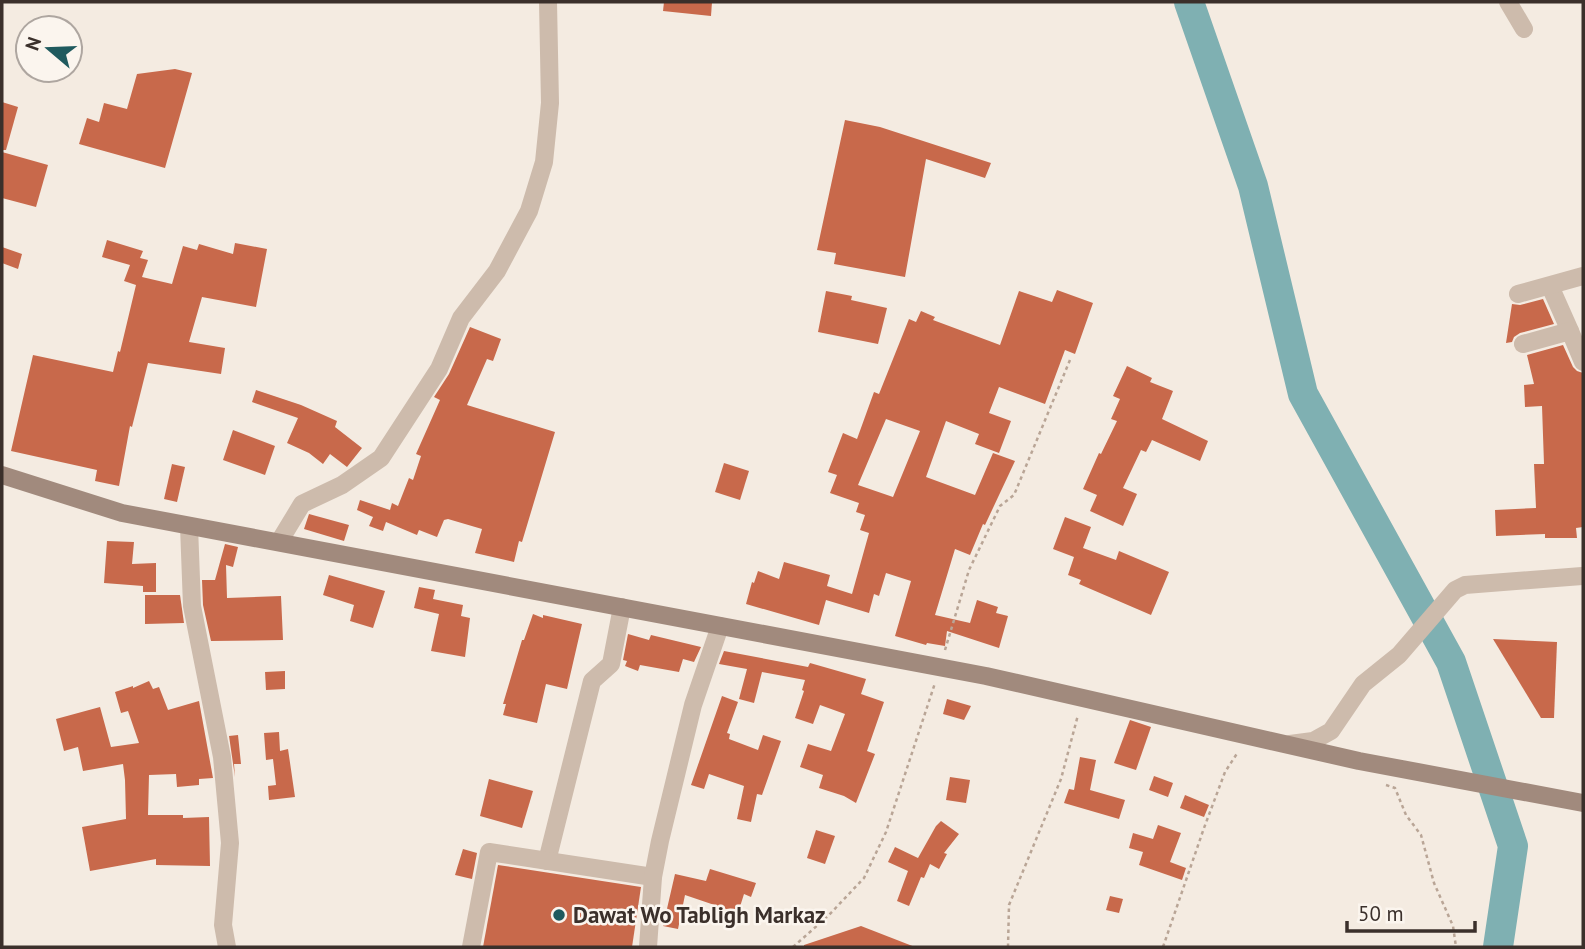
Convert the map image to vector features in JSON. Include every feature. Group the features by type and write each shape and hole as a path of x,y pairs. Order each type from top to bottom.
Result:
{"main road":[{"path":"2,475 122,513 940,667 1359,761 1583,803"}],"street":[{"path":"279,542 302,504 342,485 381,458 439,369 461,318 497,271 529,211 544,162 550,103 548,2"},
{"path":"1508,2 1524,29"},
{"path":"1518,294 1583,276"},
{"path":"1550,286 1583,362"},
{"path":"1524,344 1570,331"},
{"path":"189,526 192,606 222,757 230,844 222,925 227,947"},
{"path":"1288,744 1313,741 1331,731 1363,684 1399,655 1448,596 1465,585 1582,576"},
{"path":"547,861 592,681 611,664 622,607"},
{"path":"648,947 653,877 693,705 720,626"},
{"path":"471,947 489,852 653,877"}],"path":[{"path":"793,947 828,916 864,878 886,832 969,570 1000,506 1014,495 1070,360"},
{"path":"1009,947 1009,905 1061,779 1083,698"},
{"path":"1163,947 1225,772 1248,736"},
{"path":"1384,784 1395,788 1406,815 1421,835 1434,883 1453,926 1456,947"}],"building":[{"path":"664,2 712,2 711,16 663,11"},
{"path":"175,69 192,73 165,168 79,144 87,118 99,122 104,103 127,109 137,74"},
{"path":"2,102 18,107 6,150 2,150"},
{"path":"845,120 880,127 991,163 985,178 926,159 905,277 834,264 836,253 817,250"},
{"path":"2,152 48,165 36,207 2,198"},
{"path":"107,240 143,251 140,258 148,260 142,277 172,284 183,246 197,250 199,244 233,254 235,243 267,249 256,307 202,297 189,342 225,348 221,374 148,363 132,427 130,426 119,486 95,481 97,470 11,451 33,355 113,372 136,285 124,281 130,265 102,257"},
{"path":"2,247 22,254 18,269 2,263"},
{"path":"1057,290 1093,303 1075,354 1065,350 1045,404 999,387 989,413 1011,421 999,453 975,444 979,434 946,421 926,477 975,495 993,453 1015,461 970,555 955,549 935,615 970,623 977,600 998,607 996,613 1008,616 999,648 947,631 945,646 926,645 895,636 911,581 886,573 879,596 874,594 869,613 826,600 819,625 746,604 758,571 779,579 784,562 830,575 827,586 852,594 869,533 860,530 865,515 856,512 859,503 830,493 837,475 828,472 843,433 857,439 874,392 879,394 909,319 916,322 921,311 935,317 933,320 1000,345 1019,291 1052,302","holes":["886,419 920,431 893,497 858,485"]},
{"path":"826,291 852,296 851,300 887,308 878,344 818,332"},
{"path":"1543,299 1554,324 1520,333 1512,342 1506,343 1512,304 1520,305"},
{"path":"470,327 501,339 493,361 487,359 467,405 555,432 514,562 475,553 482,529 448,519 444,520 437,537 419,530 417,535 386,522 383,531 369,526 373,517 357,510 360,500 390,510 392,503 398,506 409,478 413,480 421,456 416,454 440,400 434,397 449,374"},
{"path":"1563,345 1573,367 1583,373 1583,527 1576,528 1577,538 1545,538 1545,534 1496,536 1495,510 1536,508 1534,464 1544,464 1542,406 1525,407 1524,385 1534,384 1527,355"},
{"path":"1127,366 1152,378 1150,382 1173,391 1162,419 1208,441 1200,461 1152,440 1146,452 1141,450 1123,488 1137,494 1123,526 1090,511 1097,495 1083,489 1117,421 1111,419 1120,399 1113,396"},
{"path":"256,390 337,421 335,427 362,448 347,467 330,454 323,464 309,453 287,443 298,418 252,402"},
{"path":"233,430 275,446 265,475 223,460"},
{"path":"724,463 749,471 740,500 715,492"},
{"path":"172,464 185,467 177,502 164,499"},
{"path":"309,514 349,525 344,541 304,529"},
{"path":"1065,517 1091,527 1083,548 1116,560 1119,551 1169,572 1151,615 1079,584 1081,580 1068,575 1074,557 1053,549"},
{"path":"107,541 134,542 132,564 156,563 156,592 143,592 143,586 104,583"},
{"path":"225,544 238,547 233,567 226,565 227,598 281,596 283,640 211,641 203,605 202,580 215,580"},
{"path":"329,575 385,591 373,628 350,621 354,605 323,595"},
{"path":"419,587 435,590 433,599 463,605 461,616 470,618 465,657 431,651 439,614 414,608"},
{"path":"145,595 180,595 184,623 145,624"},
{"path":"533,614 582,624 567,689 546,684 537,723 503,715 506,704 503,704 522,640"},
{"path":"628,634 649,640 651,635 701,647 694,662 683,659 679,672 640,665 638,671 625,666 627,661 623,660"},
{"path":"1493,639 1557,642 1554,718 1541,718"},
{"path":"724,651 808,667 810,663 866,679 861,694 884,702 867,751 875,754 856,803 819,788 823,775 800,767 808,744 831,751 845,714 820,705 813,724 795,718 805,680 762,672 754,703 739,699 747,669 719,664"},
{"path":"285,671 285,689 266,690 265,672"},
{"path":"149,681 153,689 159,687 168,710 199,701 213,778 199,779 199,785 177,787 176,774 149,775 148,815 209,817 210,866 156,865 156,859 90,871 82,827 126,819 123,764 83,771 78,747 64,751 56,719 100,707 111,747 139,743 128,711 121,713 115,692"},
{"path":"722,696 738,702 727,733 730,734 729,739 758,750 763,735 781,741 762,795 757,794 751,822 737,819 744,786 709,774 704,789 691,785"},
{"path":"947,699 971,706 964,720 943,714"},
{"path":"1130,720 1151,727 1136,770 1114,763"},
{"path":"279,732 280,751 288,749 295,797 269,800 268,786 276,785 273,759 266,760 264,733"},
{"path":"238,735 241,764 234,764 235,777 229,736"},
{"path":"1080,757 1096,760 1090,790 1125,800 1119,819 1064,803 1069,789 1074,790"},
{"path":"1154,776 1173,783 1168,797 1149,790"},
{"path":"950,777 970,780 966,803 946,800"},
{"path":"489,779 533,791 522,828 480,816"},
{"path":"1185,795 1209,805 1204,817 1180,808"},
{"path":"941,821 959,834 944,853 947,854 939,869 930,864 924,878 921,877 909,906 897,901 908,871 888,862 895,847 918,858"},
{"path":"1158,825 1181,833 1170,862 1186,868 1182,880 1139,865 1143,852 1129,848 1133,833 1153,839"},
{"path":"816,830 835,836 825,864 807,858"},
{"path":"463,849 477,853 472,879 455,875"},
{"name":"Dawat Wo Tabligh Markaz","path":"498,865 641,887 632,947 483,947"},
{"path":"710,869 756,883 751,897 744,894 738,913 685,895 678,929 663,926 675,874 706,881"},
{"path":"1110,896 1123,899 1119,913 1106,910"},
{"path":"861,926 915,947 804,947 804,945"}],"waterway":[{"path":"1189,2 1253,186 1303,394 1451,662 1513,846 1498,947"}],"place":[{"name":"Dawat Wo Tabligh Markaz","path":"559,915"}]}
